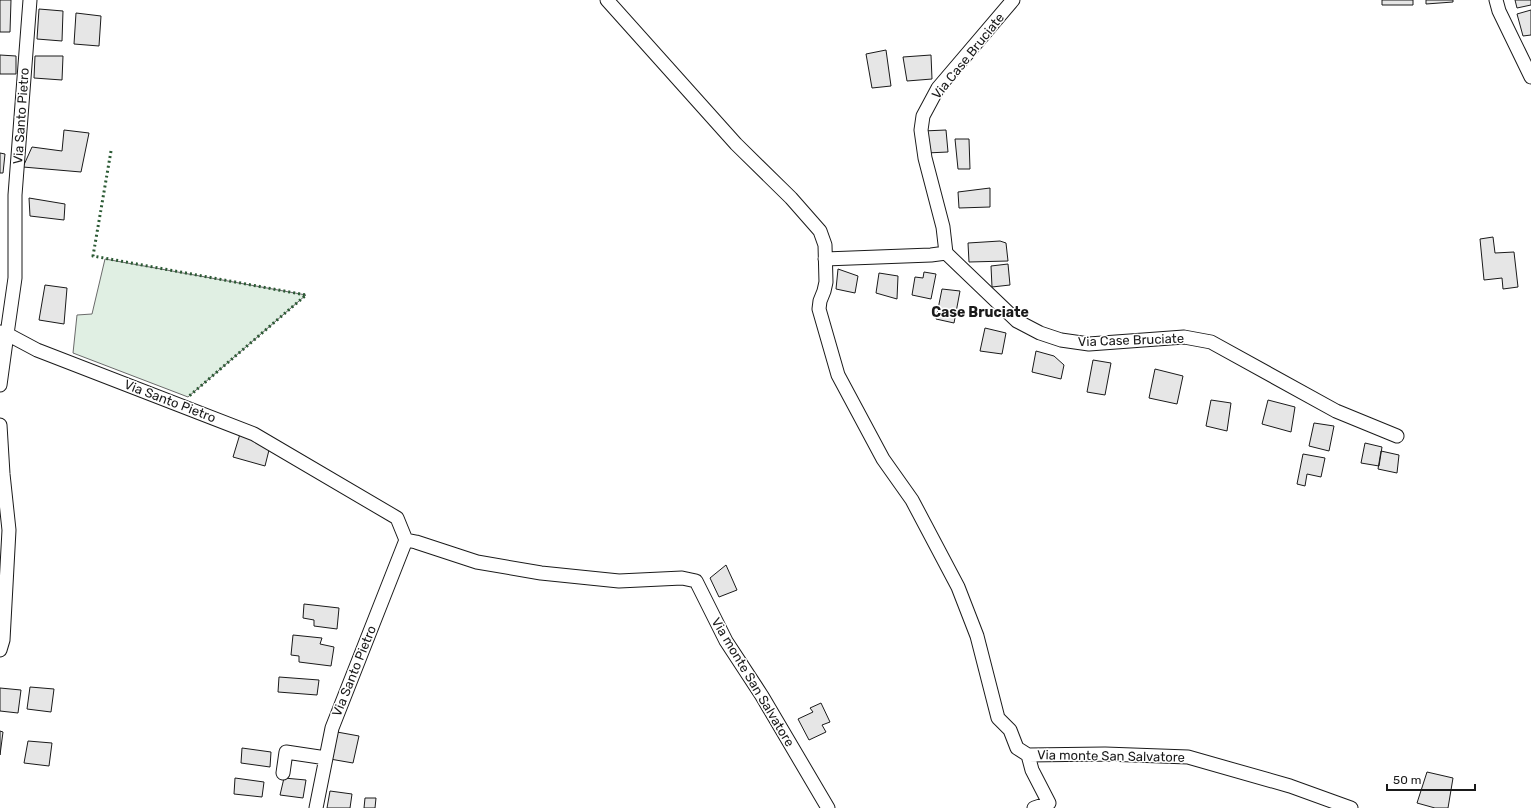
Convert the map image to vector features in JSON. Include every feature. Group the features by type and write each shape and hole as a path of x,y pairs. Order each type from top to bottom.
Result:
{"street":[{"name":"Via Santo Pietro","path":"30,0 15,195 15,278 3,333 37,350 254,434 397,518 406,540 332,728 316,808"},
{"path":"607,0 736,144 791,198 820,231 825,245 826,282 820,301 820,309 838,376 883,459 912,500 958,587 976,636 998,718 1010,730 1017,748 1028,755"},
{"name":"Via Case Bruciate","path":"1012,0 938,88 923,116 921,130 925,158 943,227 946,253 1017,321 1040,333 1061,340 1089,344 1184,336 1211,342 1336,411 1397,436"},
{"path":"1496,0 1499,11 1531,76"},
{"path":"825,259 931,255 946,253"},
{"path":"0,385 3,333"},
{"path":"0,425 9,530 1,643"},
{"name":"Via monte San Salvatore","path":"406,540 477,562 541,573 619,581 682,578 696,581 726,641 762,696 828,808"},
{"path":"283,773 286,752 326,758"},
{"name":"Via monte San Salvatore","path":"1034,808 1049,803 1032,770 1028,755 1105,754 1188,757 1290,786 1351,808"}],"green space":[{"path":"105,259 306,295 188,397 73,353 77,315 92,314"}],"building":[{"path":"0,0 11,0 10,32 0,32"},
{"path":"1382,0 1413,0 1413,5 1382,5"},
{"path":"1426,0 1453,0 1453,2 1426,4"},
{"path":"1515,0 1531,0 1531,5 1517,8"},
{"path":"39,9 63,11 62,41 37,39"},
{"path":"1531,10 1531,35 1523,36 1517,14"},
{"path":"76,13 101,16 99,46 74,44"},
{"path":"886,50 891,86 872,88 866,54"},
{"path":"0,55 16,56 16,74 0,74"},
{"path":"931,55 932,79 907,81 903,57"},
{"path":"35,56 63,56 62,80 34,78"},
{"path":"64,130 89,133 81,172 23,167 32,147 62,151"},
{"path":"946,130 948,152 926,153 923,131"},
{"path":"955,139 969,139 970,169 958,169"},
{"path":"0,153 5,154 3,173 0,173"},
{"path":"990,188 990,207 959,208 958,192"},
{"path":"29,198 65,204 64,220 30,216"},
{"path":"1493,237 1495,253 1514,252 1518,287 1503,289 1502,278 1484,280 1480,239"},
{"path":"1000,241 1006,243 1008,261 969,262 968,243"},
{"path":"1008,264 1010,285 992,287 991,266"},
{"path":"838,269 858,276 855,293 836,289"},
{"path":"924,272 936,274 931,299 912,295 915,277 923,278"},
{"path":"879,273 898,276 897,299 876,293"},
{"path":"45,285 67,288 64,324 39,320"},
{"path":"942,289 960,291 954,323 936,319"},
{"path":"985,328 1006,333 1002,354 980,351"},
{"path":"1036,351 1054,356 1064,365 1061,379 1032,372"},
{"path":"1093,360 1111,363 1105,395 1087,392"},
{"path":"1155,369 1183,376 1177,404 1149,398"},
{"path":"1211,400 1231,403 1227,431 1206,426"},
{"path":"1268,400 1295,407 1291,432 1262,424"},
{"path":"1314,423 1334,426 1329,451 1309,446"},
{"path":"240,434 270,446 265,466 233,457"},
{"path":"1365,443 1382,447 1379,466 1361,463"},
{"path":"1381,451 1399,455 1397,473 1378,469"},
{"path":"1303,454 1325,458 1321,477 1307,474 1305,486 1297,484"},
{"path":"726,565 737,590 719,597 710,578"},
{"path":"304,604 339,608 337,629 314,626 314,620 303,618"},
{"path":"293,635 322,638 320,644 334,647 331,666 299,662 299,656 291,655"},
{"path":"279,677 319,680 317,695 278,692"},
{"path":"30,687 54,689 51,712 27,709"},
{"path":"0,688 21,690 18,713 0,711"},
{"path":"821,703 830,722 822,725 826,732 809,740 798,719 813,712 810,708"},
{"path":"0,731 3,732 0,755"},
{"path":"337,732 359,736 353,763 330,759"},
{"path":"28,741 52,743 49,766 24,763"},
{"path":"242,748 271,752 270,767 241,763"},
{"path":"1427,772 1453,778 1448,808 1435,808 1417,803"},
{"path":"235,778 264,782 262,797 234,794"},
{"path":"284,778 306,780 303,798 280,795"},
{"path":"330,791 352,794 350,808 327,808"},
{"path":"365,798 376,798 375,808 364,808"}],"hedge":[{"path":"111,151 93,256 306,295 188,397"}],"district":[{"name":"Case Bruciate","path":"980,312"}]}
